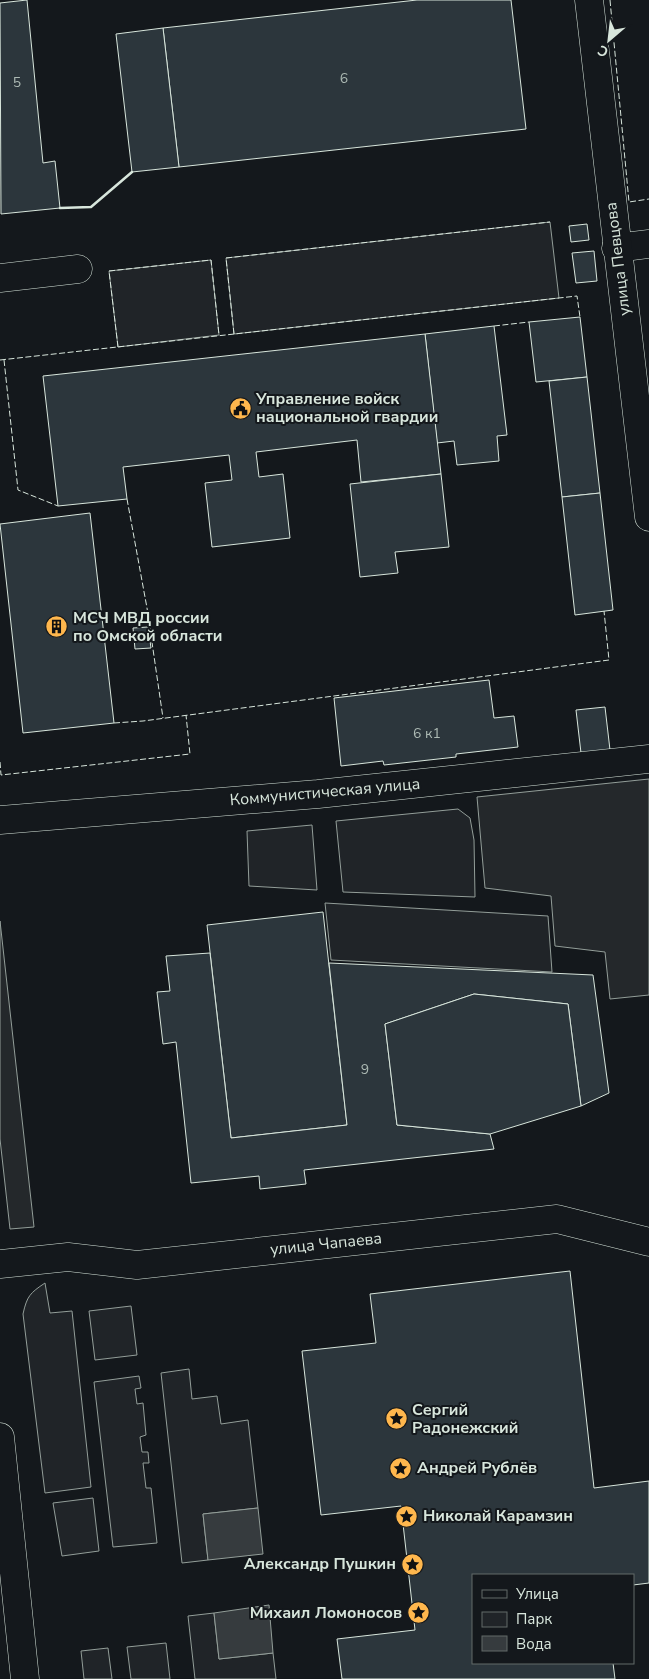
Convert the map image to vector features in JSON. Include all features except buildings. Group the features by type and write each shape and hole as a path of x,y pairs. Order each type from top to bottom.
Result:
{"street":[{"name":"улица Певцова","path":"588,0 649,517"},
{"path":"616,248 649,244"},
{"path":"0,278 78,269"},
{"name":"Коммунистическая улица","path":"0,820 328,793 649,759"},
{"name":"улица Чапаева","path":"0,1264 68,1257 136,1265 557,1219 649,1242"},
{"path":"0,1437 25,1679"}],"green space":[{"path":"550,222 559,298 234,334 226,258"},
{"path":"211,260 219,335 118,347 109,271"},
{"path":"458,809 470,818 474,840 475,897 343,892 336,821"},
{"path":"312,825 317,890 249,886 247,831"},
{"path":"325,903 548,916 552,972 331,960"},
{"path":"45,1283 50,1313 72,1311 91,1487 45,1493 23,1314 30,1295"},
{"path":"131,1306 137,1355 95,1360 89,1311"},
{"path":"189,1369 192,1399 217,1396 221,1424 248,1420 258,1508 203,1514 208,1560 182,1563 161,1373"},
{"path":"139,1376 141,1388 135,1389 137,1404 143,1403 146,1435 140,1437 142,1452 148,1452 149,1463 143,1463 146,1488 151,1488 157,1543 113,1547 94,1382"},
{"path":"93,1498 99,1551 62,1556 53,1503"},
{"path":"214,1613 219,1659 273,1653 276,1679 195,1679 188,1616"},
{"path":"166,1643 170,1679 131,1679 127,1647"},
{"path":"108,1648 112,1679 84,1679 81,1651"}],"shaded area":[{"path":"649,779 649,995 610,999 605,952 555,946 551,896 485,888 477,797"},
{"path":"0,921 34,1227 10,1229 0,1139"}],"water":[{"path":"258,1508 263,1554 208,1560 203,1514"},
{"path":"269,1605 273,1653 219,1659 214,1613"}],"fence":[{"path":"610,0 629,202 649,199"},
{"path":"234,334 226,258 550,222"},
{"path":"118,347 109,271 211,260 219,335"},
{"path":"0,360 577,296 580,317"},
{"path":"494,326 529,322"},
{"path":"4,360 18,490 58,506"},
{"path":"127,499 147,608 163,718"},
{"path":"114,723 143,721 609,660 604,611"},
{"path":"0,762 1,775 190,754 186,715"}],"wall":[{"path":"60,208 91,207 132,172"}],"place":[{"name":"Управление войск национальной гвардии","path":"240,408"},
{"name":"МСЧ МВД россии по Омской области","path":"57,627"},
{"name":"Сергий Радонежский","path":"396,1419"},
{"name":"Андрей Рублёв","path":"401,1468"},
{"name":"Николай Карамзин","path":"407,1516"},
{"name":"Александр Пушкин","path":"412,1564"},
{"name":"Михаил Ломоносов","path":"418,1613"}]}
